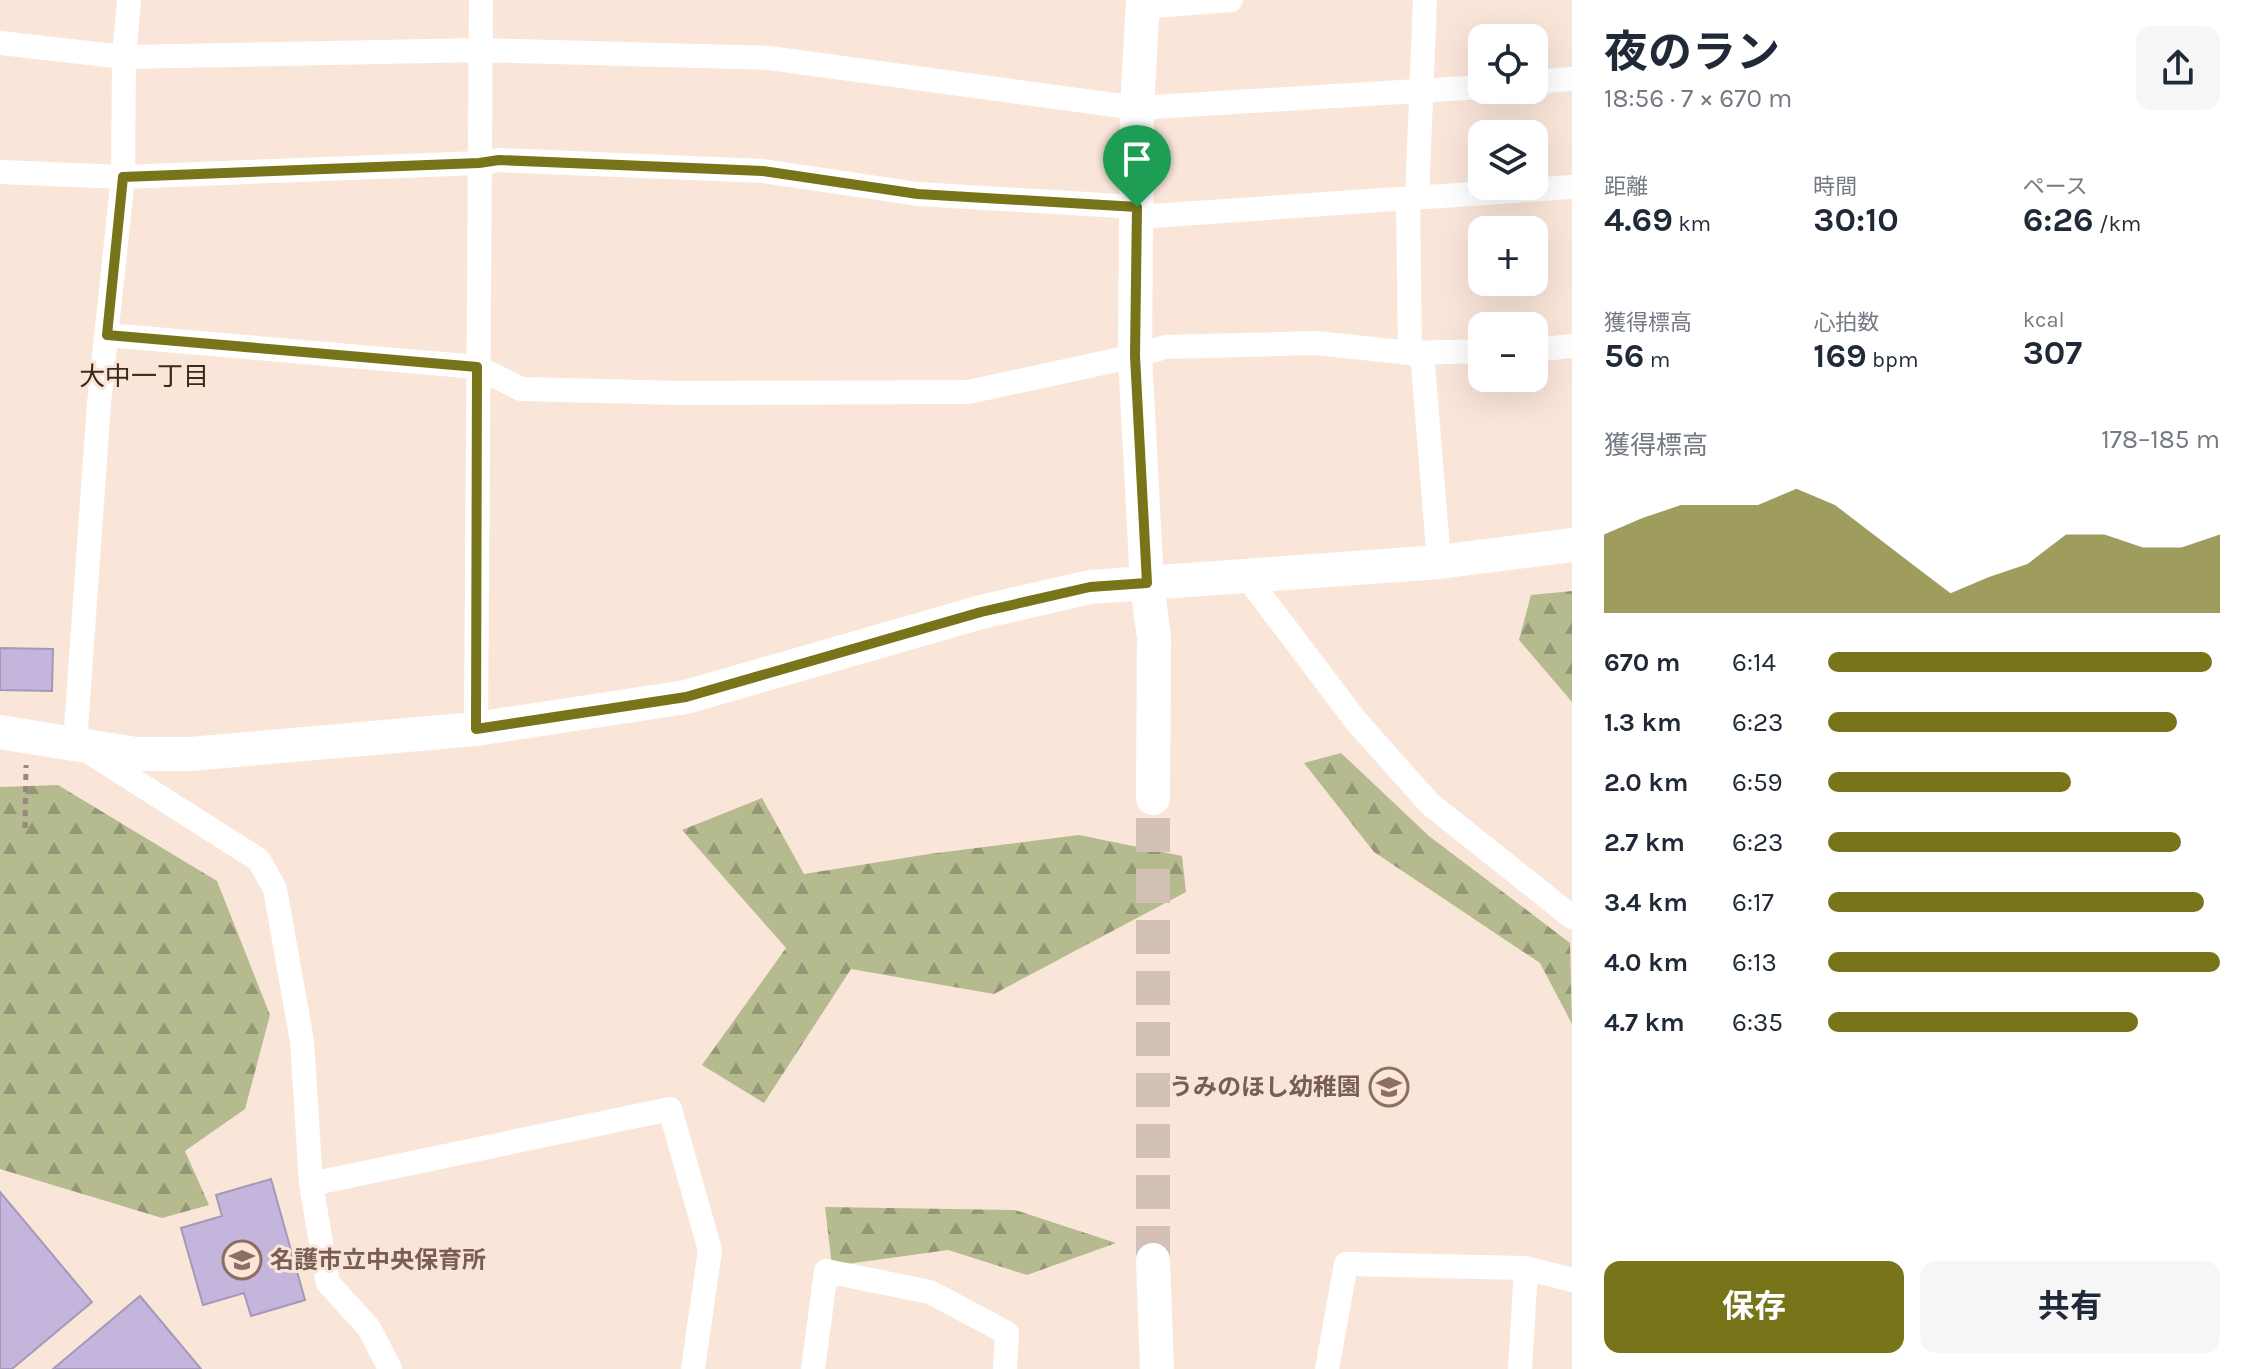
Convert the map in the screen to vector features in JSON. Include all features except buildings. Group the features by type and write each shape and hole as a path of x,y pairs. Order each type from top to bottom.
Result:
{"street":[{"path":"75,743 99,403 123,177 124,57 129,0"},
{"path":"476,729 481,0"},
{"path":"1153,798 1154,638 1147,583 1135,356 1137,108 1143,4 1231,0"},
{"path":"1425,0 1422,92 1412,198 1416,352 1439,562"},
{"path":"0,43 124,57 480,50 769,58 1137,108 1468,88"},
{"path":"1548,81 1572,79"},
{"path":"0,172 123,177 499,160 763,171 918,194 1137,212 1572,187"},
{"path":"107,335 477,367 521,389 682,393 968,392 1165,347 1317,343 1416,352 1468,351"},
{"path":"1548,349 1572,346"},
{"path":"0,732 136,754 190,754 476,729 686,697 981,612 1090,587 1439,562 1572,545"},
{"path":"1247,577 1356,721 1430,804 1572,917"},
{"path":"75,743 259,860 275,889 302,1041 311,1184 328,1283 369,1328 390,1369"},
{"path":"311,1184 670,1109 710,1250 693,1369"},
{"path":"1153,1260 1157,1369"},
{"path":"1327,1369 1346,1264 1526,1268 1572,1280"},
{"path":"1520,1369 1526,1268"},
{"path":"813,1369 826,1271 930,1292 1007,1333 1005,1369"}],"path":[{"path":"25,828 26,754"}],"green space":[{"path":"1572,591 1572,702 1519,640 1531,595"},
{"path":"1341,753 1429,836 1570,943 1572,1024 1540,963 1374,852 1304,763"},
{"path":"58,785 217,881 270,1015 245,1109 185,1151 209,1205 162,1218 0,1169 0,787"},
{"path":"762,798 804,874 1079,835 1182,856 1186,892 994,994 851,969 764,1103 702,1065 786,948 682,830"},
{"path":"825,1207 1015,1210 1116,1243 1027,1275 948,1250 832,1266"}],"tunnel":[{"path":"1153,798 1153,1260"}],"place":[{"name":"うみのほし幼稚園","path":"1389,1087"},
{"name":"名護市立中央保育所","path":"242,1260"}],"district":[{"name":"大中一丁目","path":"144,376"}],"route":[{"path":"499,160 763,171 918,194 1137,207 1135,356 1147,583 1090,587 981,612 686,697 476,729 477,367 107,335 123,177 499,160"}]}
